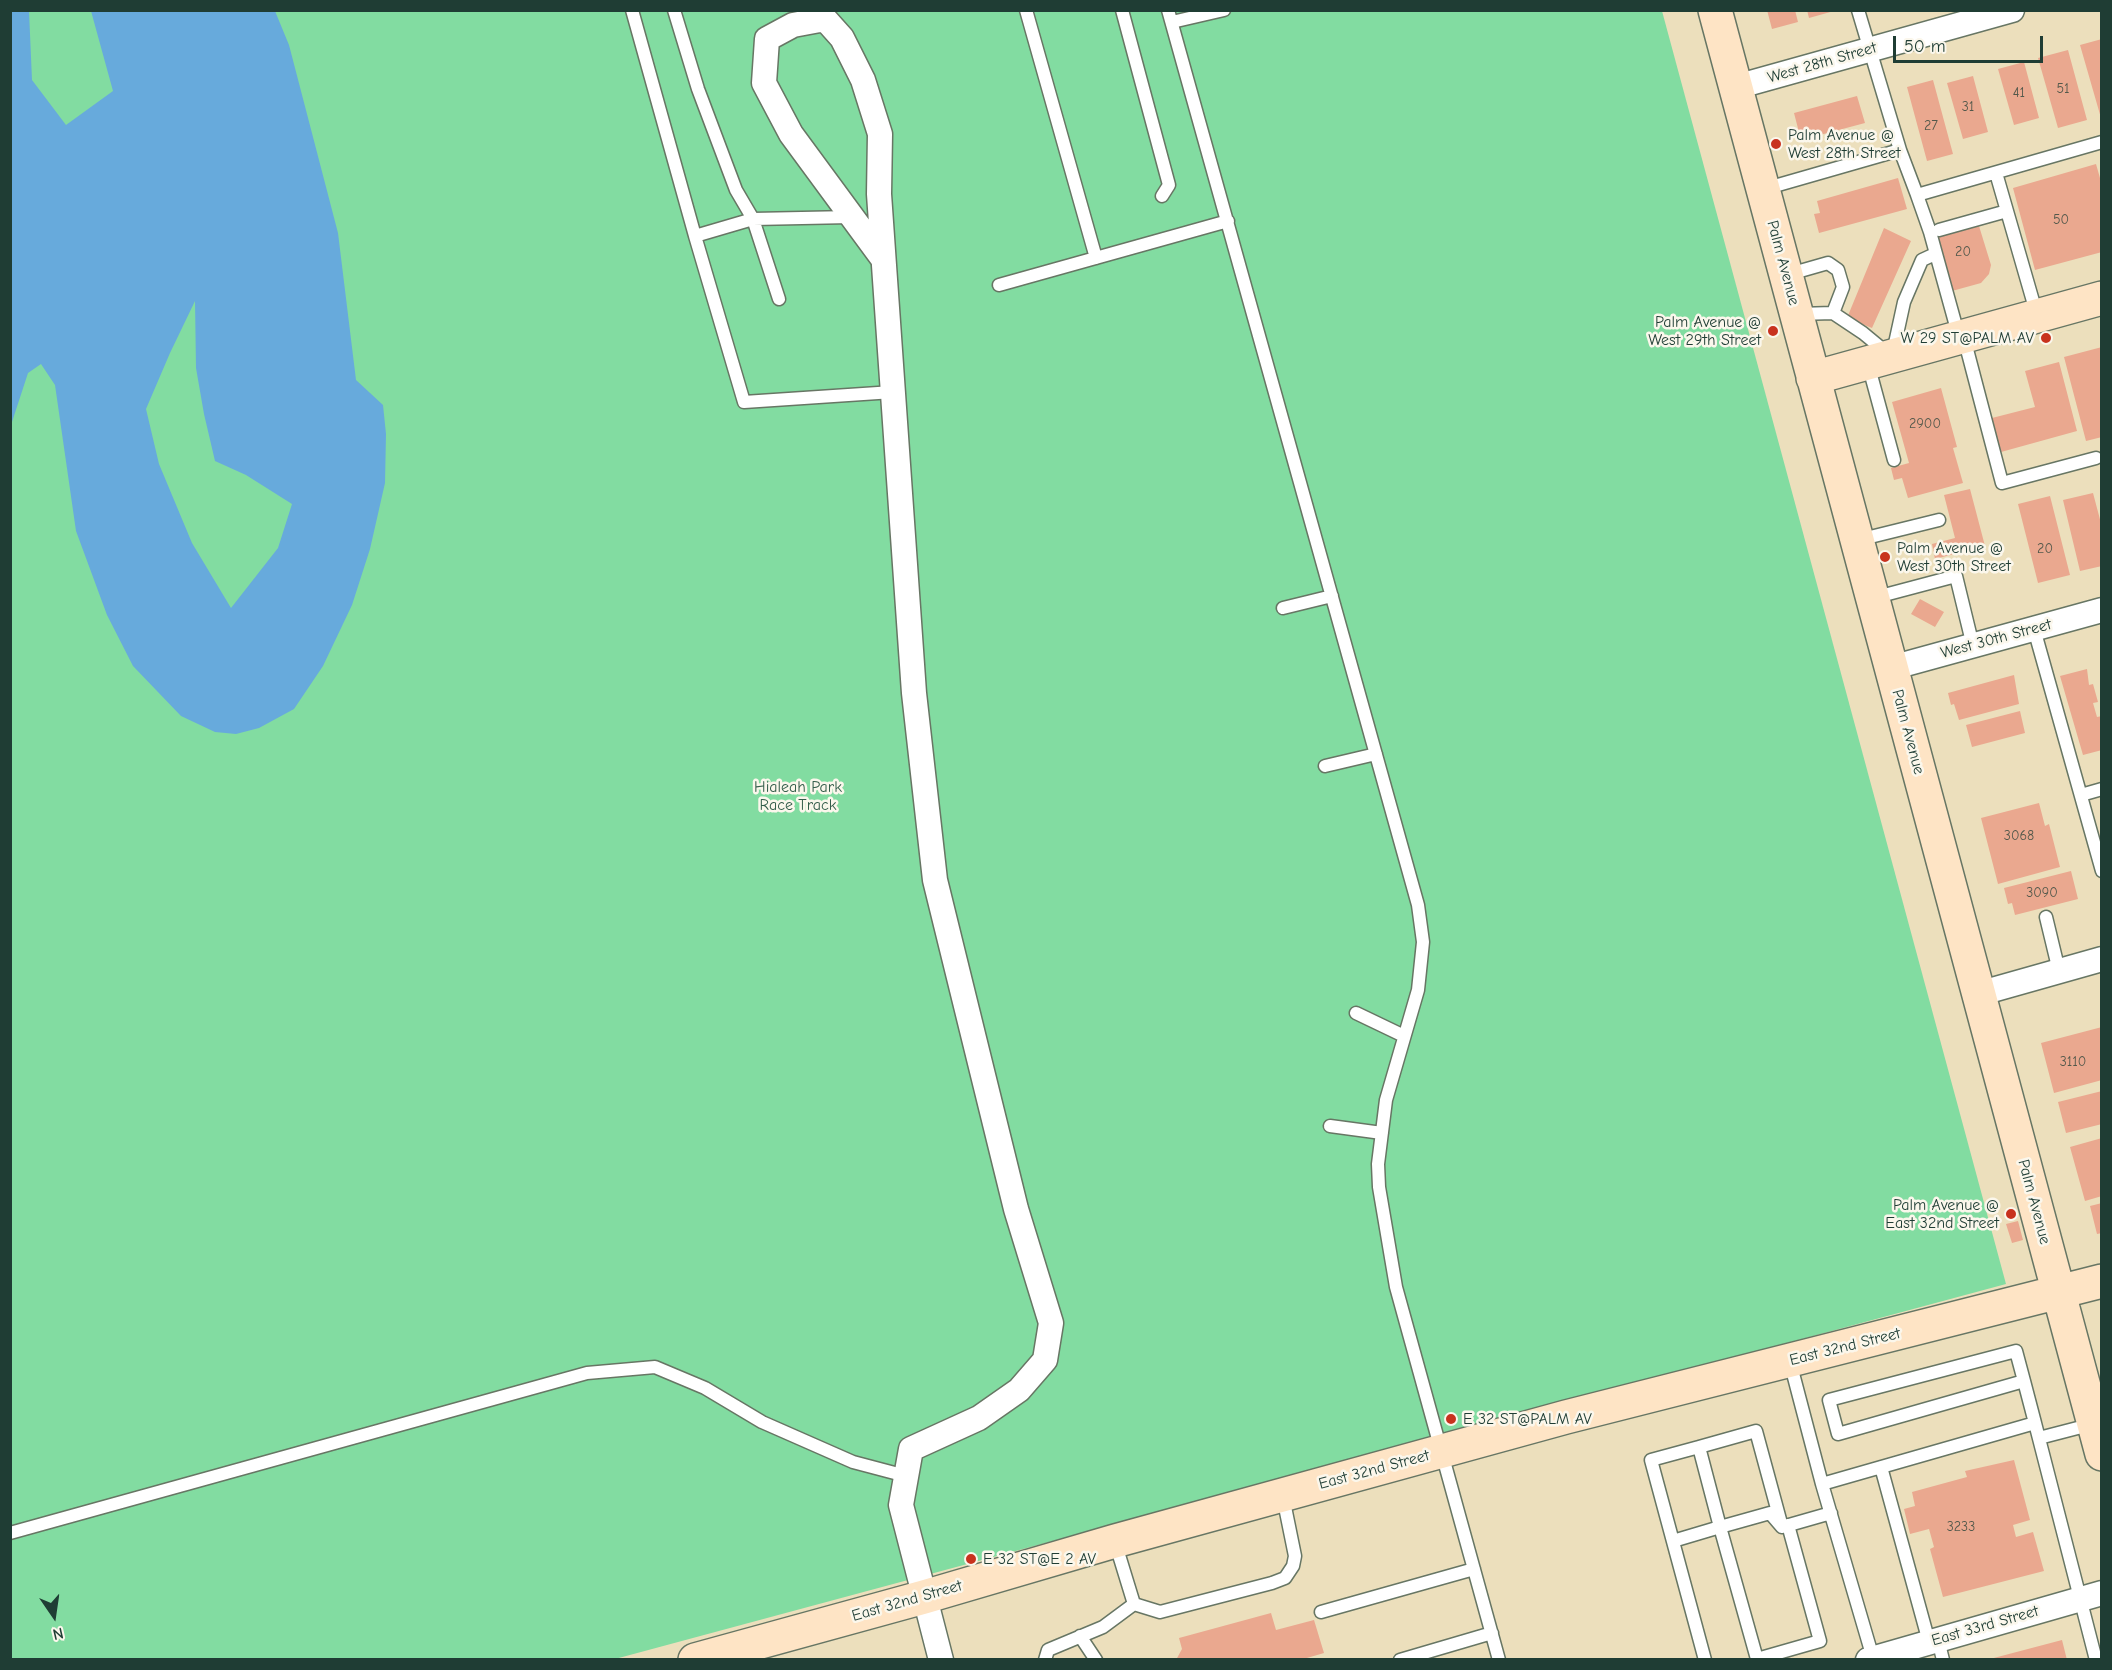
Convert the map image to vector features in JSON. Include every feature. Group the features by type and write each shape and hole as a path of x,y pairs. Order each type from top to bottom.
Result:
{"street":[{"name":"Palm Avenue","path":"1715,10 2097,1439"},
{"name":"West 28th Street","path":"1736,87 2012,10"},
{"path":"883,259 791,134 764,83 767,39 793,25 825,19 842,38 863,80 880,134 879,194 914,693 935,880 1016,1209 1051,1323 1045,1360 1018,1390 979,1418 911,1449 901,1505 941,1659"},
{"path":"1813,378 2102,298"},
{"name":"West 30th Street","path":"1891,668 2102,610"},
{"path":"1978,994 2102,959"},
{"name":"East 32nd Street","path":"694,1659 924,1597 1115,1540 1566,1417 2102,1281"},
{"name":"East 33rd Street","path":"1870,1659 1937,1647 2091,1596"}],"lane":[{"path":"632,10 744,402 893,392"},
{"path":"674,10 702,100 736,190 753,219 779,299"},
{"path":"1026,10 1096,258"},
{"path":"1122,10 1169,185 1162,196"},
{"path":"1224,10 1170,16 1418,905 1423,942 1418,990 1386,1100 1378,1164 1379,1187 1396,1287 1499,1659"},
{"path":"1858,10 1900,150 1917,195 1961,337 2002,483 2096,458"},
{"path":"1917,195 2102,142"},
{"path":"1763,189 1900,150"},
{"path":"1996,173 2037,316"},
{"path":"1939,230 2007,211"},
{"path":"695,236 753,219 851,217"},
{"path":"999,285 1228,221"},
{"path":"1880,360 1922,260 1935,254"},
{"path":"1786,275 1828,263 1838,270 1843,287 1833,313"},
{"path":"1796,314 1833,313 1863,333 1880,360 1894,460"},
{"path":"1857,540 1939,520"},
{"path":"1872,598 1956,576 1973,646"},
{"path":"1283,608 1332,596"},
{"path":"2034,629 2102,870"},
{"path":"1325,766 1376,754"},
{"path":"2080,795 2102,789"},
{"path":"2046,917 2059,971"},
{"path":"1356,1013 1404,1036"},
{"path":"1330,1126 1382,1133"},
{"path":"2024,1381 1838,1434 1829,1400 2016,1350 2039,1438 2091,1596 2096,1659"},
{"path":"1790,1360 1870,1659"},
{"path":"10,1533 587,1373 655,1367 705,1388 762,1422 853,1462 906,1476"},
{"path":"1822,1484 2035,1423"},
{"path":"1699,1447 1756,1659 1820,1641 1756,1431 1651,1460 1705,1659"},
{"path":"2039,1438 2097,1439"},
{"path":"1881,1467 1937,1647"},
{"path":"1134,1604 1160,1612 1285,1578 1293,1566 1295,1556 1283,1495"},
{"path":"1673,1541 1770,1513 1785,1526"},
{"path":"1785,1526 1831,1513"},
{"path":"1115,1540 1134,1604"},
{"path":"1321,1612 1474,1569"},
{"path":"1045,1659 1048,1650 1103,1627 1134,1604"},
{"path":"1400,1659 1492,1633"},
{"path":"1080,1636 1096,1659"}],"green space":[{"name":"Hialeah Park Race Track","path":"11,11 1662,11 2006,1284 615,1659 11,1660"}],"water":[{"path":"11,10 29,11 32,80 66,125 113,91 91,11 275,11 289,45 338,233 356,380 383,405 386,434 385,483 370,549 352,605 323,666 294,709 259,728 236,734 215,732 181,716 133,666 107,615 76,531 55,385 41,364 28,373 11,425","holes":["195,301 196,368 215,461 246,475 292,504 278,548 231,608 192,543 159,464 146,409"]}],"building":[{"path":"1767,10 1795,10 1798,22 1772,29"},
{"path":"1807,10 1834,10 1834,11 1809,18"},
{"path":"2102,39 2102,118 2101,118 2080,45"},
{"path":"2068,50 2087,120 2058,128 2038,58"},
{"path":"2024,62 2039,118 2014,125 1998,69"},
{"path":"1973,76 1988,132 1963,139 1947,83"},
{"path":"1933,80 1953,154 1927,161 1907,87"},
{"path":"1857,96 1865,123 1801,140 1794,113"},
{"path":"2096,164 2100,178 2102,177 2102,252 2035,270 2013,188"},
{"path":"1898,178 1907,209 1819,233 1814,214 1820,213 1817,201"},
{"path":"1979,226 1991,265 1989,274 1981,283 1952,291 1936,238"},
{"path":"1884,228 1911,241 1872,328 1847,318"},
{"path":"2102,347 2102,437 2086,441 2064,357"},
{"path":"2059,362 2077,431 2001,452 1992,418 2035,407 2025,371"},
{"path":"1941,388 1957,447 1953,448 1963,483 1908,498 1902,478 1894,480 1891,468 1909,463 1892,402"},
{"path":"1970,489 1985,546 1935,559 1932,544 1955,538 1944,495"},
{"path":"2093,493 2102,527 2102,566 2080,571 2063,500"},
{"path":"2050,496 2070,575 2038,583 2018,504"},
{"path":"1920,599 1944,612 1935,627 1911,614"},
{"path":"2087,669 2089,685 2093,684 2098,702 2093,703 2097,717 2102,716 2102,750 2083,755 2060,676"},
{"path":"2014,675 2019,704 1959,720 1948,693"},
{"path":"2020,711 2025,733 1972,747 1966,725"},
{"path":"2039,803 2045,826 2049,824 2060,867 1998,884 1981,818"},
{"path":"2071,871 2078,899 2015,915 2012,903 2008,904 2004,888"},
{"path":"2102,1027 2102,1080 2054,1093 2041,1043"},
{"path":"2102,1091 2102,1124 2066,1133 2058,1102"},
{"path":"2102,1138 2102,1196 2085,1201 2070,1147"},
{"path":"2102,1203 2102,1233 2097,1234 2090,1206"},
{"path":"2018,1221 2023,1240 2012,1243 2006,1224"},
{"path":"2014,1460 2030,1520 2013,1525 2016,1537 2033,1532 2044,1571 1943,1597 1930,1549 1934,1547 1929,1529 1910,1534 1904,1509 1915,1506 1912,1492 1967,1477 1965,1471"},
{"path":"1271,1613 1276,1630 1314,1620 1324,1653 1300,1660 1176,1660 1182,1649 1179,1638"},
{"path":"2062,1640 2067,1660 1990,1660 1990,1659"}],"place":[{"name":"Palm Avenue @ West 28th Street","path":"1776,144"},
{"name":"Palm Avenue @ West 29th Street","path":"1773,331"},
{"name":"W 29 ST@PALM AV","path":"2046,338"},
{"name":"Palm Avenue @ West 30th Street","path":"1885,557"},
{"name":"Palm Avenue @ East 32nd Street","path":"2011,1214"},
{"name":"E 32 ST@PALM AV","path":"1451,1419"},
{"name":"E 32 ST@E 2 AV","path":"971,1559"}]}
